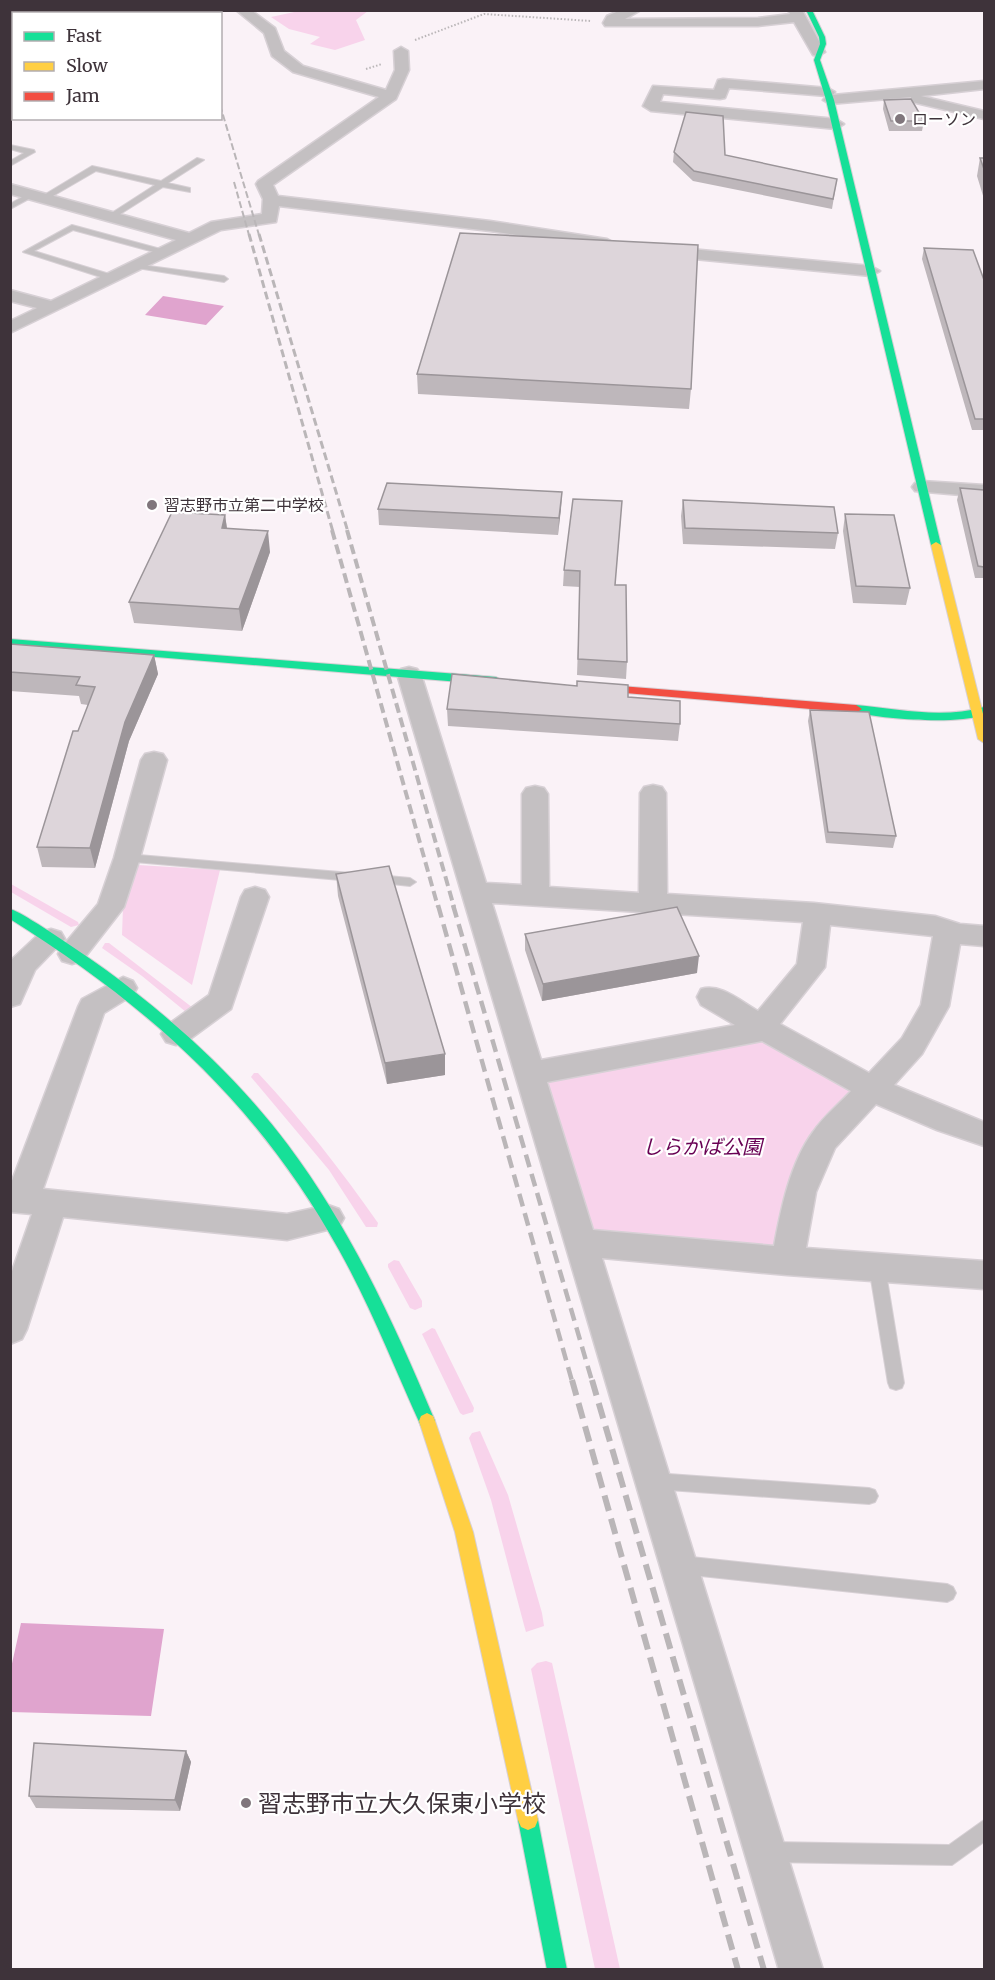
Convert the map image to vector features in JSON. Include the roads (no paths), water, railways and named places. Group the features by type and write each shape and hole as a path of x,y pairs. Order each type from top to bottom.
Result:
{"street":[{"path":"242,10 270,31 277,53 298,69 391,96"},
{"path":"635,10 612,19 610,23 676,16 758,22 801,13 818,52 817,60 836,124 922,487 980,713 984,739"},
{"path":"10,328 217,226 270,218 271,199 264,184 391,96 402,70 402,51"},
{"path":"836,124 651,106 658,89 720,94 723,83 829,96 897,94 984,85"},
{"path":"897,94 984,115"},
{"path":"10,189 192,239"},
{"path":"271,199 291,204 490,226 622,246"},
{"path":"643,249 871,271"},
{"path":"10,296 54,307"},
{"path":"922,487 984,491"},
{"path":"10,642 516,682"},
{"path":"409,674 801,1970"},
{"path":"564,686 946,716 980,713"},
{"path":"35,931 110,907 127,858 154,760"},
{"path":"653,793 653,903"},
{"path":"535,794 536,895"},
{"path":"474,892 818,914 935,926 948,931 984,936"},
{"path":"176,1034 221,1001 255,897"},
{"path":"529,1074 752,1033 761,1027 811,967 818,914"},
{"path":"35,931 123,988 176,1034 270,1132 305,1179 328,1218 402,1358 428,1421 458,1509 499,1678 557,1970"},
{"path":"10,996 35,931"},
{"path":"787,1261 800,1192 823,1141 912,1046 935,1006 948,931"},
{"path":"10,1329 28,1201 92,1007 123,988"},
{"path":"711,997 761,1027 890,1097 984,1134"},
{"path":"28,1201 287,1227 328,1218"},
{"path":"580,1242 787,1261 984,1275"}],"lane":[{"path":"10,147 31,152 10,164"},
{"path":"111,216 200,160"},
{"path":"10,207 95,168 187,190"},
{"path":"113,278 27,252 72,227 165,253"},
{"path":"137,266 224,279"},
{"path":"127,858 410,882"},
{"path":"877,1267 896,1383"},
{"path":"652,1481 869,1496"},
{"path":"677,1565 947,1593"},
{"path":"764,1851 952,1854 984,1830"}],"railway":[{"path":"222,112 259,235"},
{"path":"234,182 249,235"},
{"path":"249,234 333,532"},
{"path":"259,234 348,532"},
{"path":"332,530 438,907"},
{"path":"347,530 454,907"},
{"path":"438,905 572,1381"},
{"path":"453,905 592,1381"},
{"path":"572,1380 738,1970"},
{"path":"592,1380 764,1970"}],"place":[{"name":"ローソン","path":"900,119"},
{"name":"習志野市立第二中学校","path":"152,505"},
{"name":"習志野市立大久保東小学校","path":"246,1803"}],"park label":[{"name":"しらかば公園","path":"702,1146"}]}
